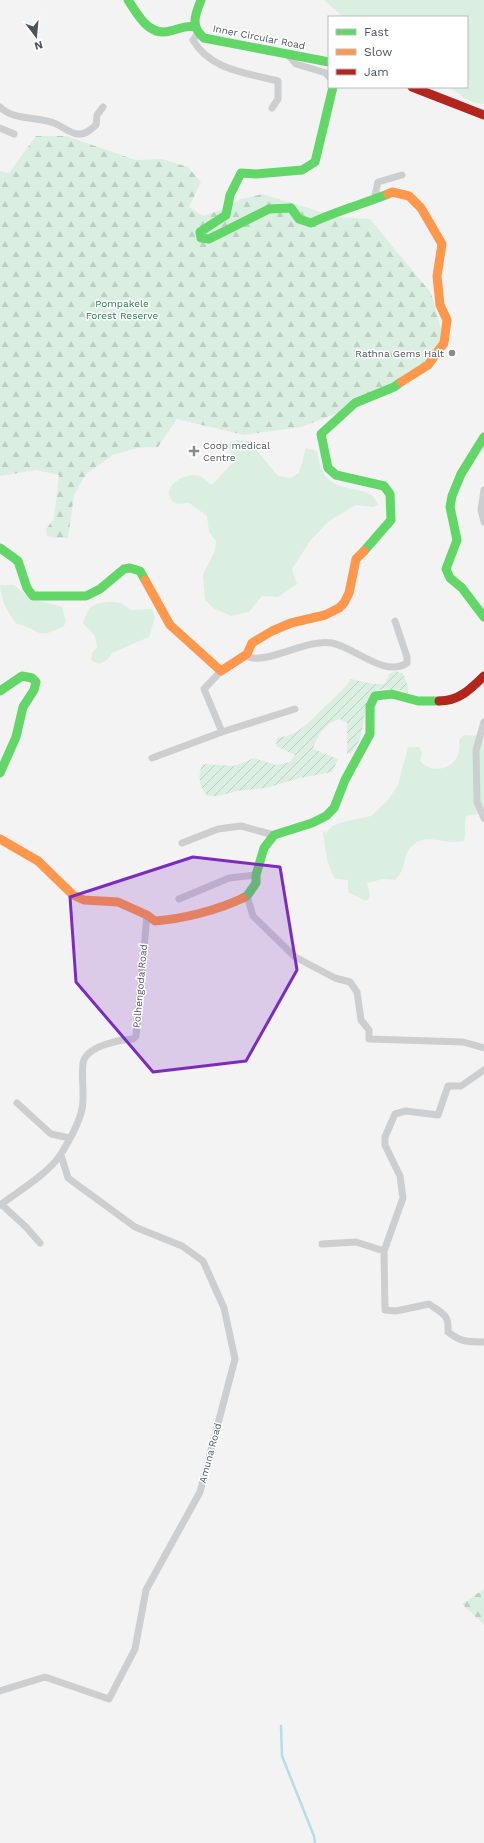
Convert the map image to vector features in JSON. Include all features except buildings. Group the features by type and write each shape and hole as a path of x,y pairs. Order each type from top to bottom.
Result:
{"street":[{"path":"128,0 146,26 154,32 164,34 187,25 197,30"},
{"path":"201,0 194,19 197,30 193,40 198,50 218,66 278,81 278,99 272,108"},
{"name":"Inner Circular Road","path":"197,30 204,38 328,62"},
{"path":"288,55 296,64 326,73 328,76"},
{"path":"222,732 204,689 220,671 236,659 246,656 252,650 252,643 260,637 285,625 333,612 343,605 349,596 353,566 356,560 391,520 390,494 384,486 336,476 328,468 322,434 354,403 394,387 428,365 444,342 447,320 440,305 437,276 442,244 422,208 409,196 392,192 374,200 329,214 311,224 299,219 291,208 269,209 209,239 201,238 200,232 226,215 230,195 241,173 256,174 302,170 315,162 333,88"},
{"path":"415,88 484,115"},
{"path":"0,107 4,111 27,118 53,122 79,135 87,133 96,125 97,115 103,107"},
{"path":"0,128 14,134"},
{"path":"374,200 378,182 402,175"},
{"path":"484,437 462,474 452,496 450,507 457,540 446,569 450,578 462,588 484,616"},
{"path":"484,490 481,510 484,522"},
{"path":"0,548 18,561 27,588 33,596 86,596 100,589 124,569 130,568 140,571 170,625 220,671"},
{"path":"246,656 257,660 311,644 333,643 378,664 401,667 407,663 407,657 395,621"},
{"path":"0,691 22,676 32,678 36,682 34,690 23,707 16,737 0,773"},
{"path":"0,839 38,862 73,895 84,900 118,902 147,915 155,921 169,920 229,905 247,896 256,883 256,875 264,848 274,836 312,823 326,816 334,808 345,780 370,734 370,706 375,696 392,694 418,701 448,701 467,693 484,676"},
{"path":"152,758 222,732 295,709"},
{"path":"484,722 476,750 477,802 484,818"},
{"path":"182,843 218,829 242,826 274,836"},
{"path":"179,899 229,878 256,875"},
{"path":"247,896 253,916 295,957 335,978 350,982 357,992 361,1020 369,1030 369,1039 463,1042 484,1048"},
{"name":"Polhengoda Road","path":"1,1204 51,1167 70,1138 82,1109 83,1062 89,1054 102,1046 117,1040 133,1039 136,1036 147,915"},
{"path":"484,1070 461,1086 448,1086 438,1115 406,1111 395,1114 385,1137 385,1145 400,1176 403,1198 384,1251 386,1310 396,1311 430,1304 447,1316 449,1321 448,1332 456,1338 465,1342 484,1342"},
{"path":"17,1103 51,1134 70,1138"},
{"name":"Amuna Road","path":"0,1691 46,1676 109,1699 135,1649 146,1590 200,1492 235,1359 224,1308 203,1261 182,1246 135,1227 68,1178 60,1155"},
{"path":"1,1204 26,1227 40,1243"},
{"path":"322,1244 356,1242 384,1251"}],"highlighted area":[{"path":"193,857 280,867 297,970 246,1061 153,1072 76,982 70,897"}],"green space":[{"path":"324,0 484,0 484,104 466,99 452,88 468,88 468,16 342,16"},
{"name":"Pompakele Forest Reserve","path":"36,136 66,136 136,160 161,159 188,167 201,182 189,207 203,216 226,208 241,199 262,194 338,217 370,219 431,293 445,343 416,371 357,406 301,427 244,435 177,419 158,447 137,448 113,455 86,474 74,495 68,538 47,536 46,529 54,519 59,475 36,470 0,476 0,171 9,173"},
{"path":"231,441 249,441 278,476 290,478 299,473 306,448 317,451 321,468 328,479 337,485 366,492 373,497 378,505 373,507 356,505 329,521 310,541 292,569 297,584 278,597 262,596 249,612 231,616 213,608 205,600 203,574 215,551 216,541 209,532 207,516 189,503 178,504 173,502 169,494 172,485 185,477 195,475 201,477 212,485 234,461 228,445"},
{"path":"0,585 14,585 30,598 62,607 66,621 64,626 48,633 43,633 17,624 5,606 1,595"},
{"path":"108,602 120,603 125,605 130,610 152,609 155,617 149,637 112,653 107,660 99,664 91,660 92,653 97,647 95,636 83,623 91,607"},
{"path":"395,671 403,673 408,687 408,693 390,689 380,690 374,693 369,699 366,707 359,741 351,754 347,753 347,723 340,719 330,723 320,734 313,749 338,759 332,772 300,778 266,788 237,791 218,796 207,796 204,792 200,780 200,772 203,764 234,766 254,758 276,765 290,762 295,755 276,746 277,738 294,733 301,729 341,691 351,679 374,684 385,684 389,674"},
{"path":"464,735 484,736 484,813 466,816 464,841 450,842 430,839 418,842 409,849 403,869 395,880 383,879 367,883 370,895 369,899 366,901 348,892 348,880 335,879 332,873 326,856 323,831 326,833 332,826 371,816 388,800 398,785 408,747 419,747 422,753 420,761 425,765 437,769 443,768 454,762 457,757 459,740"},
{"path":"484,1589 484,1625 462,1604"}],"waterway":[{"path":"281,1726 282,1756 314,1836 315,1843"}],"traffic: fast":[{"path":"128,0 140,18 150,28 156,31 163,32 185,27 195,27"},
{"path":"201,0 196,15 195,25 204,38 328,62"},
{"path":"333,88 315,162 302,170 256,174 241,173 230,195 226,215 200,232 201,238 209,239 269,209 291,208 299,219 311,223 388,194"},
{"path":"364,551 391,520 390,494 384,486 336,475 328,468 321,434 355,403 394,387 401,382"},
{"path":"484,437 461,474 452,496 450,507 457,540 446,569 450,578 462,588 484,617"},
{"path":"0,548 18,561 27,588 33,596 86,596 100,589 124,569 130,568 140,571 145,580"},
{"path":"0,691 22,676 32,678 36,682 34,690 23,707 16,737 0,773"},
{"path":"243,898 247,896 256,883 256,875 264,848 274,835 312,823 326,816 334,808 345,780 370,734 370,706 375,696 392,694 418,701 439,701"}],"traffic: slow":[{"path":"388,194 392,192 409,196 421,208 442,244 437,276 440,305 447,320 444,343 428,365 401,382"},
{"path":"145,580 170,625 221,671 247,654 252,643 272,631 291,623 325,615 339,608 344,603 349,593 356,559 364,551"},
{"path":"0,839 38,861 73,895 84,900 118,902 147,915 155,921 200,913 243,898"}],"traffic: jam":[{"path":"415,88 484,115"},
{"path":"439,701 459,697 484,676"}],"place":[{"name":"Rathna Gems Halt","path":"452,353"},
{"name":"Coop medical Centre","path":"194,451"}]}
